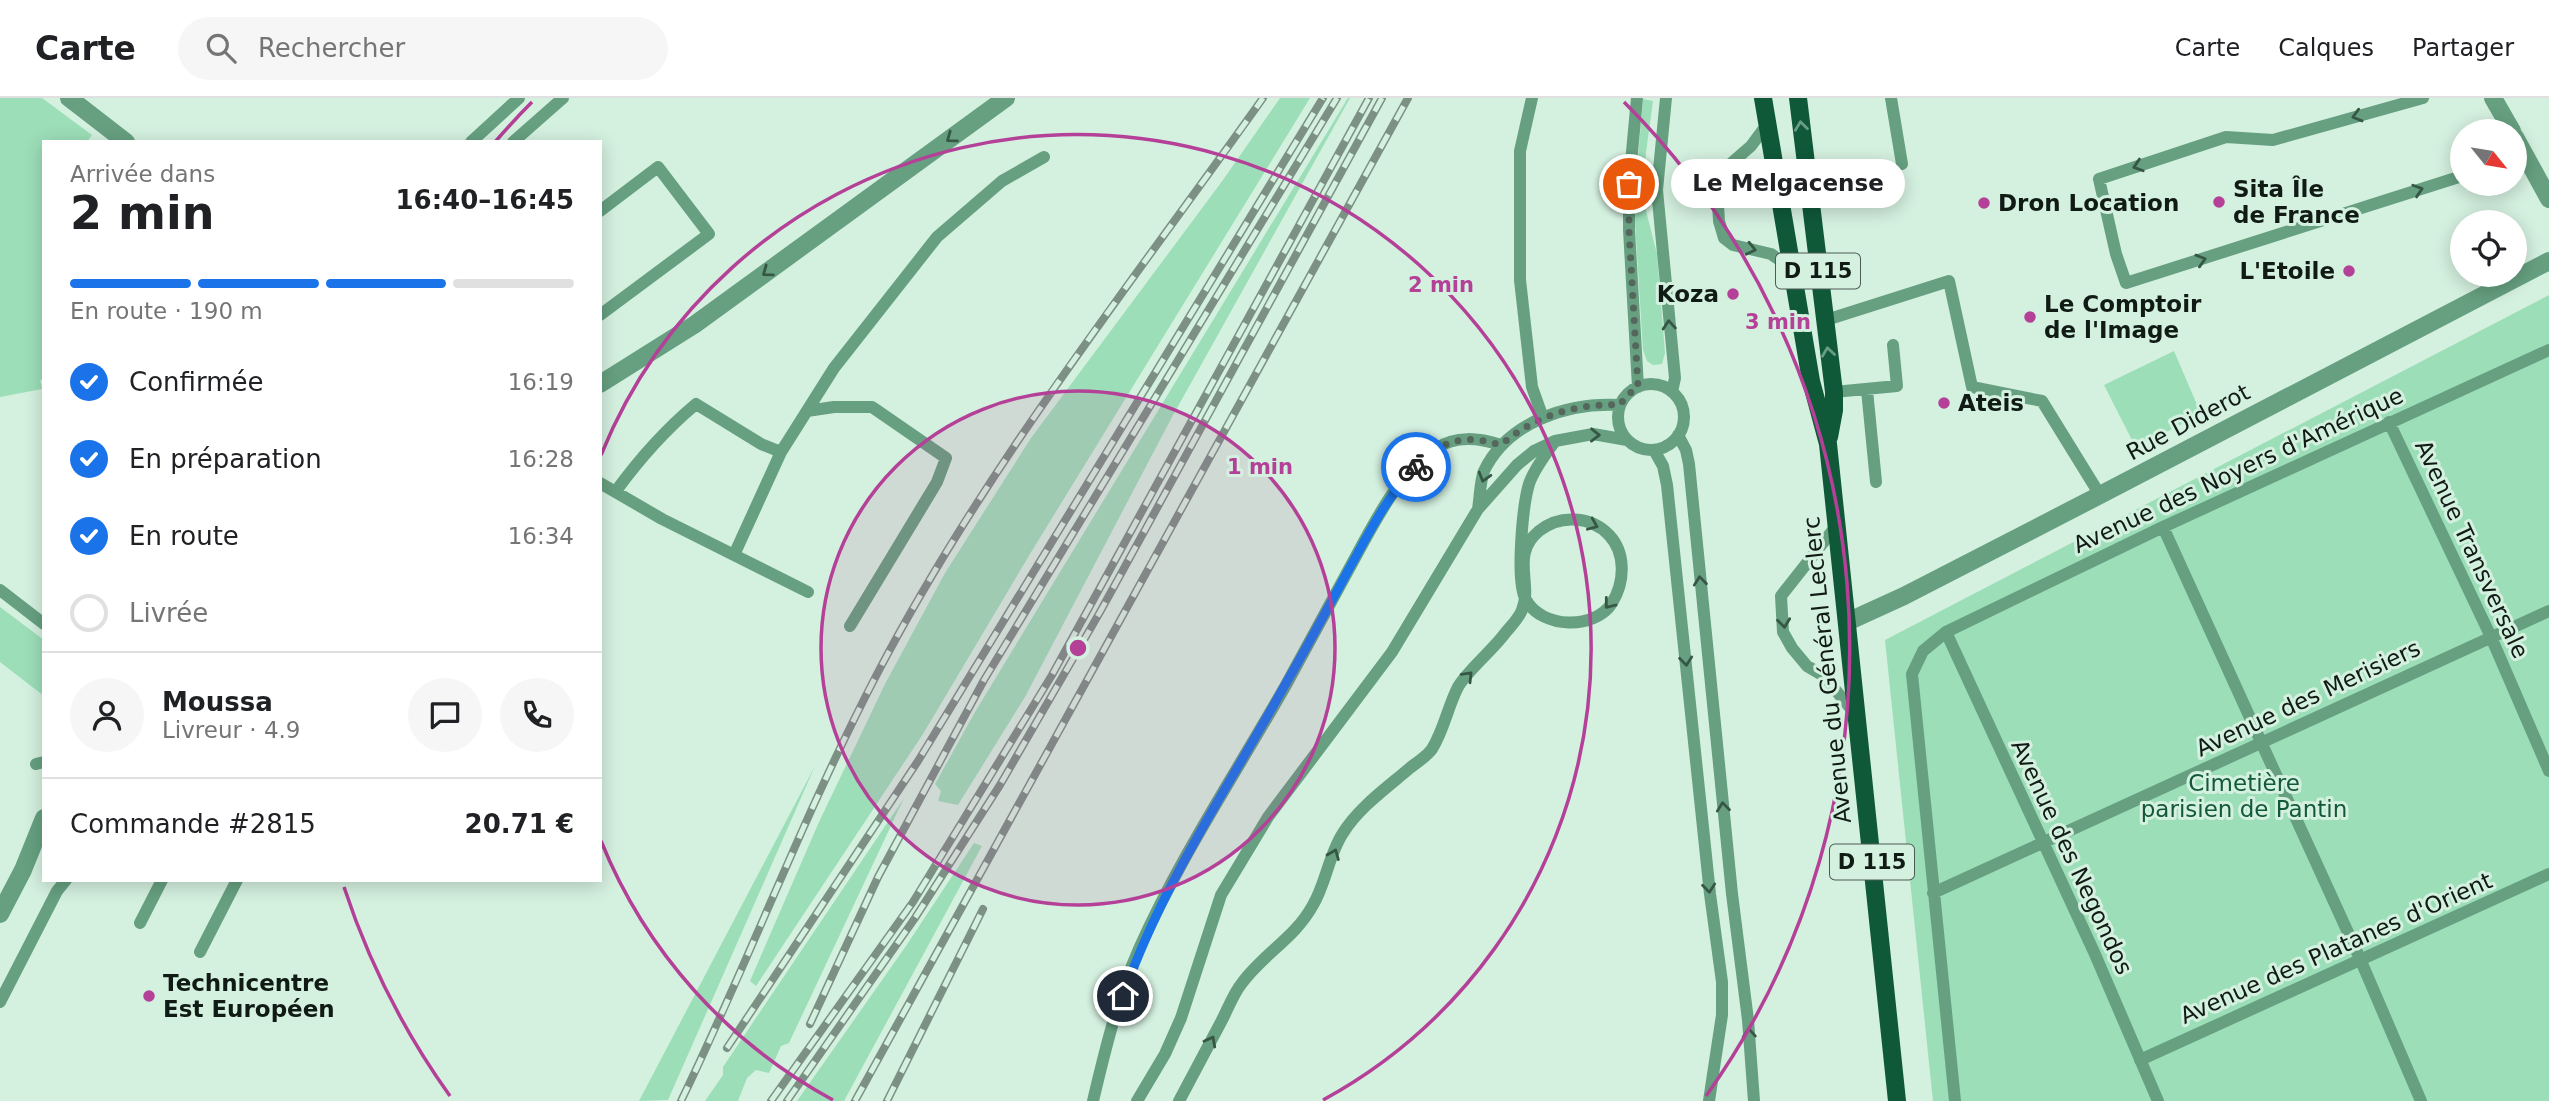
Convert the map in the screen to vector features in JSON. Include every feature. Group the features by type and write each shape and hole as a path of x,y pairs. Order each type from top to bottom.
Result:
{"main road":[{"name":"Avenue du Général Leclerc","path":"1763,98 1811,381 1828,444 1897,1101"},
{"name":"Avenue du Général Leclerc","path":"1798,98 1833,392 1834,410 1828,444"}],"street":[{"path":"69,98 124,140"},
{"path":"602,383 694,325 1006,98"},
{"path":"2493,98 2505,119"},
{"path":"2527,168 2549,199"},
{"name":"Rue Diderot","path":"1847,622 1884,606 2101,495 2549,261"},
{"path":"0,914 23,870 42,823"}],"lane":[{"path":"473,140 519,98"},
{"path":"515,140 563,98"},
{"path":"1532,98 1520,150 1520,280 1532,387 1543,418"},
{"path":"1637,98 1629,184 1629,230 1638,387"},
{"path":"1666,98 1657,190 1675,379 1672,392"},
{"path":"1891,98 1902,164"},
{"path":"2423,98 2273,139 2226,137 2099,179 2116,254 2126,283 2450,180"},
{"path":"1768,123 1751,146 1719,174 1719,221 1724,238 1733,245 1772,254 1794,270"},
{"path":"734,555 781,452 834,369 937,237 1002,180 1044,157"},
{"path":"602,209 658,167 709,233 602,313"},
{"path":"1824,321 1949,281 1972,387 2042,401 2101,495"},
{"path":"1833,392 1897,386 1893,345"},
{"name":"Avenue des Noyers d'Amérique","path":"1955,1101 1912,674 1923,651 1946,632 2163,527 2549,350"},
{"path":"1137,1101 1165,1054 1181,1018 1221,895 1268,817 1392,652 1478,509 1517,465 1534,451 1555,441 1594,434 1627,440 1640,448 1654,450 1668,445 1678,435 1682,426 1683,410 1672,392 1653,384 1638,387 1626,396 1620,405 1619,426 1627,440"},
{"path":"1867,390 1876,482"},
{"path":"616,491 644,453 696,404 761,444 781,452"},
{"path":"1478,509 1483,472 1501,445 1515,433 1543,418 1570,409 1620,405"},
{"path":"807,411 834,407 872,407 946,458 937,482 850,626"},
{"name":"Avenue Transversale","path":"2389,422 2491,636 2549,771"},
{"path":"1678,435 1686,450 1689,464 1732,894 1748,1020 1754,1101"},
{"path":"1093,1101 1108,1041 1138,951 1180,865 1284,687 1378,516 1403,481 1434,449 1468,438 1501,445"},
{"path":"1179,1101 1241,984 1260,962 1292,935 1314,904 1343,833 1370,803 1432,750 1460,685 1492,651 1523,609 1522,569 1528,545 1537,533 1554,522 1569,519 1588,521 1603,528 1616,543 1622,561 1622,577 1610,606 1599,615 1582,622 1567,623 1536,611 1525,600 1523,590 1522,555 1523,512 1530,482 1555,441"},
{"path":"1654,450 1663,466 1667,485 1710,894 1722,982 1721,1015 1709,1101"},
{"path":"602,483 662,519 808,592"},
{"path":"1837,525 1781,596 1783,632 1807,666 1824,676 1856,715"},
{"path":"2163,527 2361,961 2421,1101"},
{"path":"0,590 42,622"},
{"name":"Avenue des Merisiers","path":"1933,893 2549,611"},
{"name":"Avenue des Negondos","path":"1946,632 2094,952 2158,1101"},
{"name":"Avenue des Platanes d'Orient","path":"2140,1060 2549,874"},
{"path":"0,1002 57,891 64,882"},
{"path":"140,923 161,882"},
{"path":"200,952 236,882"}],"green space":[{"path":"0,98 42,98 92,135 88,140 42,140 42,389 0,397"},
{"path":"1280,98 1310,98 1030,554 923,734 756,986 750,981 819,822 885,684 945,573 1031,438 1223,180"},
{"path":"1348,98 1172,417 1025,697 958,805 938,801 941,791 935,784 975,712"},
{"path":"1643,99 1653,101 1646,152 1644,203 1657,254 1665,353 1662,364 1653,365 1647,361 1643,350 1635,222"},
{"name":"Cimetière parisien de Pantin","path":"2549,295 2549,1101 1933,1101 1885,640"},
{"path":"2174,351 2201,414 2136,448 2104,385"},
{"path":"0,607 42,638 42,694 0,662"},
{"path":"815,766 668,1100 639,1101"},
{"path":"904,798 789,1043 781,1046 769,1073 756,1070 747,1078 738,1101 705,1101 723,1075 723,1067"},
{"path":"974,843 982,846 844,1101 797,1101 906,946"}],"railway":[{"path":"681,1101 850,728 918,600 1010,452 1263,98"},
{"path":"727,1048 918,761 1323,98"},
{"path":"810,1024 878,877 984,680 1337,98"},
{"path":"771,1101 913,902 1052,675 1369,98"},
{"path":"787,1101 915,918 1000,785 1100,612 1382,98"},
{"path":"855,1101 1408,98"},
{"path":"887,1101 983,909"}],"way so far":[{"path":"1416,467 1434,449 1446,443 1468,438 1501,445 1515,433 1543,418 1570,409 1620,405 1629,392 1638,387 1629,184"}],"place":[{"name":"Le Melgacense","path":"1629,184"},
{"name":"Sita Île de France","path":"2219,202"},
{"name":"Dron Location","path":"1984,203"},
{"name":"L'Etoile","path":"2349,271"},
{"name":"Koza","path":"1733,294"},
{"name":"Le Comptoir de l'Image","path":"2030,317"},
{"name":"Ateis","path":"1944,403"},
{"name":"Technicentre Est Européen","path":"149,996"}],"route":[{"path":"1123,996 1138,951 1180,865 1284,687 1378,516 1416,467"}]}
